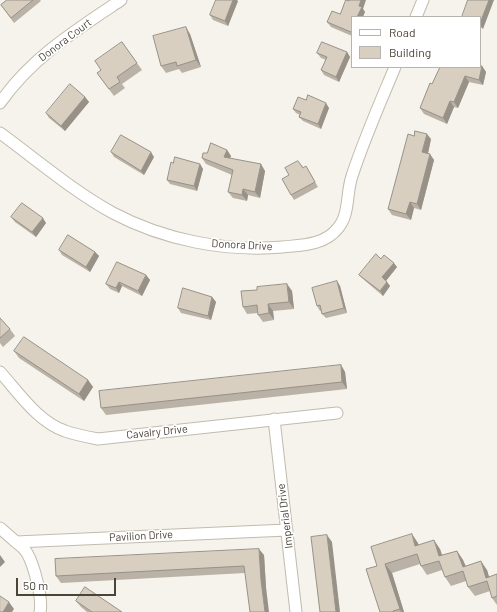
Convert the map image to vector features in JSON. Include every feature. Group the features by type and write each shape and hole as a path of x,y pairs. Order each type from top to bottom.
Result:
{"street":[{"name":"Donora Court","path":"0,103 28,69 55,45 120,0"},
{"path":"416,16 423,0"},
{"name":"Donora Drive","path":"0,132 82,193 113,213 155,231 193,241 242,247 269,248 313,244 330,236 339,228 345,214 350,182 360,151 395,68"},
{"name":"Cavalry Drive","path":"0,372 48,423 64,431 98,439 337,413"},
{"name":"Imperial Drive","path":"274,420 296,612"},
{"path":"0,528 23,547 32,564 41,611"},
{"name":"Pavilion Drive","path":"16,542 287,530"}],"building":[{"path":"7,0 33,0 11,18 1,5"},
{"path":"216,0 233,0 225,21 210,15"},
{"path":"346,0 361,0 359,6 362,7 358,16 351,16 351,32 327,22 332,11 340,14"},
{"path":"468,0 489,0 481,20 481,16 462,16"},
{"path":"186,27 196,60 177,66 176,62 161,66 153,36"},
{"path":"122,42 137,63 117,77 120,82 109,89 97,73 101,70 95,61"},
{"path":"322,42 347,52 336,77 321,70 327,57 317,53"},
{"path":"482,66 479,80 465,76 454,102 450,101 443,118 420,108 430,83 432,84 440,68 481,68"},
{"path":"70,84 85,97 61,126 46,113"},
{"path":"308,95 326,103 318,124 299,117 301,112 293,109 298,97 306,100"},
{"path":"415,131 427,134 422,152 430,154 417,204 410,202 406,214 388,209 408,134 414,136"},
{"path":"121,135 151,152 141,171 111,152"},
{"path":"211,143 227,150 224,157 261,164 255,192 243,189 242,195 228,192 233,170 202,158 203,153 207,153"},
{"path":"175,157 200,164 194,186 167,180 171,162 173,163"},
{"path":"298,161 303,168 306,166 315,182 291,195 282,179 289,175 285,168"},
{"path":"22,203 43,218 32,232 11,217"},
{"path":"68,235 95,252 86,267 59,250"},
{"path":"376,254 381,259 384,255 394,263 382,277 387,282 380,291 359,275"},
{"path":"117,262 146,275 138,291 119,282 116,288 106,284"},
{"path":"337,281 344,308 322,314 320,305 317,306 312,288"},
{"path":"287,284 289,302 268,304 269,313 258,315 257,305 243,307 241,291 257,290 257,287"},
{"path":"183,288 212,297 208,316 178,308"},
{"path":"0,318 10,329 0,338"},
{"path":"24,337 88,380 79,394 14,351"},
{"path":"341,365 342,382 101,408 99,391"},
{"path":"412,534 415,546 434,540 439,556 457,551 463,567 481,561 486,578 497,574 497,596 492,598 487,581 468,587 463,571 445,577 439,561 421,566 417,554 385,564 400,609 393,612 380,612 366,569 377,566 371,547"},
{"path":"327,535 336,612 320,612 311,537"},
{"path":"259,549 265,612 250,612 244,566 56,576 55,559"},
{"path":"85,587 122,612 92,612 76,601"},
{"path":"0,596 9,602 3,612 0,612"}]}
